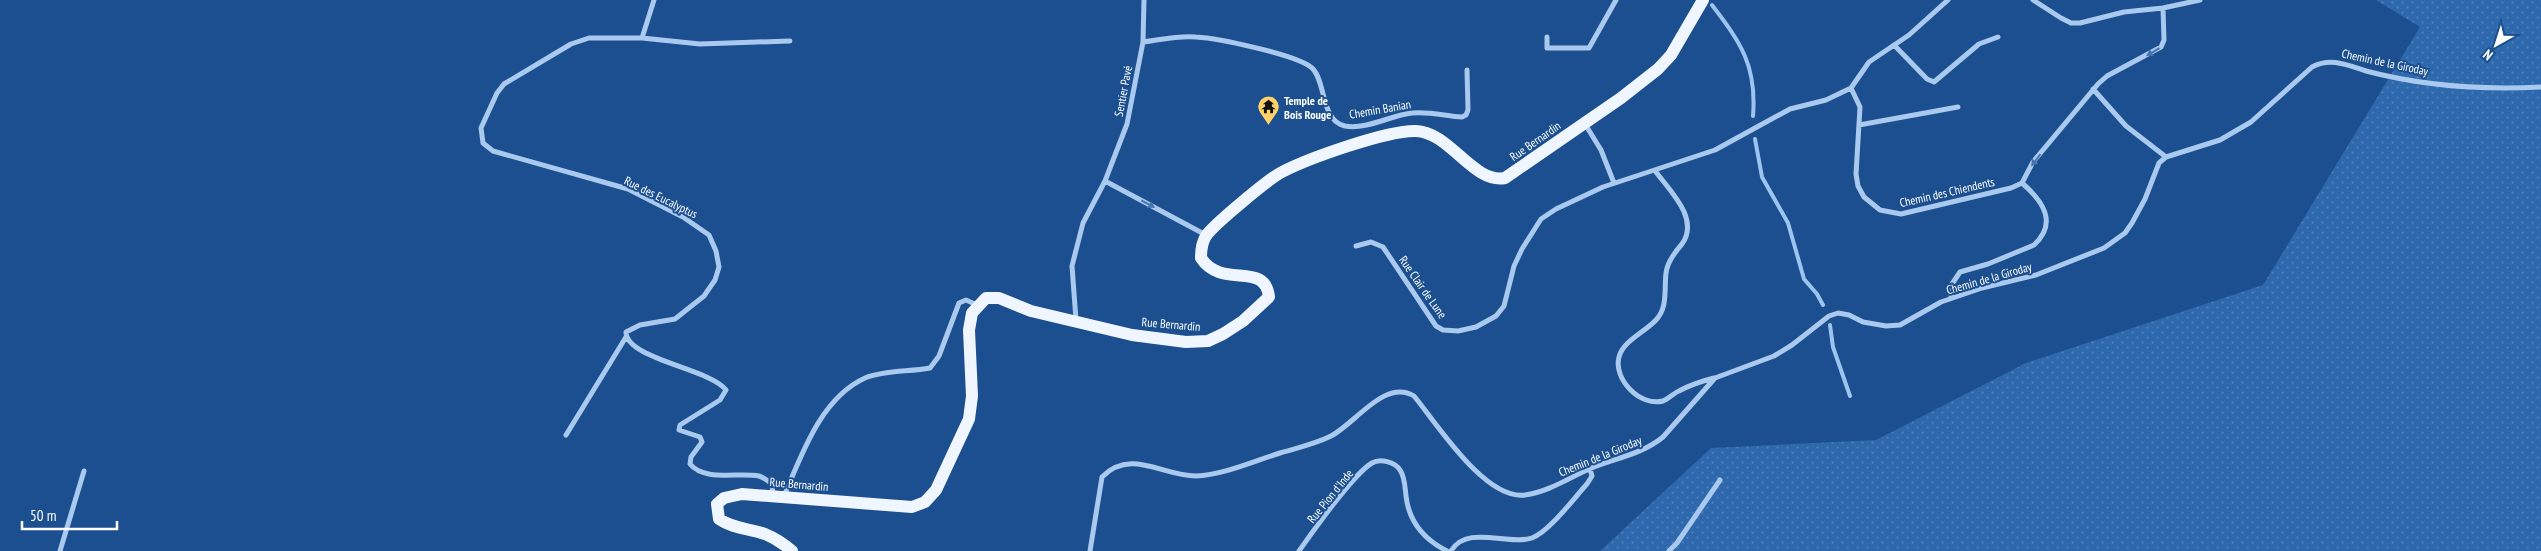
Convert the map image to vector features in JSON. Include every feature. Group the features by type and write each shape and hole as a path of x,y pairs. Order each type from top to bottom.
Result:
{"main road":[{"name":"Rue Bernardin","path":"792,551 780,541 763,533 729,526 719,519 717,504 724,498 742,494 779,495 912,508 925,502 936,490 969,419 972,396 969,330 972,313 986,298 999,298 1031,311 1076,320 1132,335 1186,342 1208,341 1223,334 1262,305 1269,297 1268,288 1262,280 1251,276 1215,272 1207,267 1201,258 1207,235 1280,172 1395,132 1419,131 1440,139 1482,173 1500,178 1516,172 1658,69 1671,55 1703,0"}],"street":[{"path":"642,38 654,0"},
{"name":"Sentier Pavé","path":"1076,320 1072,266 1082,223 1105,182 1127,124 1143,42 1144,0"},
{"path":"1547,38 1547,48 1589,48 1616,0"},
{"path":"1851,88 1869,62 1925,22 1948,0"},
{"path":"2033,0 2071,23 2200,0"},
{"path":"1951,298 1952,284 1960,272 1988,264 2034,246 2044,234 2046,217 2043,208 2036,197 2022,183 2033,162 2093,89 2107,76 2161,47 2164,40 2163,8"},
{"name":"Chemin Banian","path":"1143,42 1196,36 1283,55 1300,61 1312,68 1319,79 1326,107 1334,118 1344,126 1360,126 1415,112 1462,117 1466,115 1468,110 1467,70"},
{"path":"1894,44 1926,79 1934,82 1979,44 1998,37"},
{"name":"Rue des Eucalyptus","path":"626,337 626,332 640,325 675,319 704,296 715,280 719,267 716,251 709,235 683,216 628,189 493,152 483,143 481,128 497,93 504,84 571,44 588,38 642,38 700,44 790,41"},
{"name":"Chemin de la Giroday","path":"1090,551 1102,477 1120,464 1132,463 1173,473 1196,476 1215,472 1309,445 1331,436 1381,398 1397,392 1408,393 1414,396 1478,473 1499,490 1513,494 1525,495 1546,489 1590,469 1629,456 1652,446 1674,427 1716,378 1774,356 1792,345 1829,316 1838,313 1850,315 1863,322 1886,326 1900,325 1951,298 2036,275 2089,255 2116,241 2132,223 2146,199 2159,163 2166,157 2220,140 2252,122 2312,67 2322,61 2333,61 2368,71 2439,84 2496,89 2541,87"},
{"name":"Chemin des Chiendents","path":"1851,88 1860,108 1856,174 1858,186 1864,197 1880,210 1901,214 2011,188 2022,183"},
{"name":"Rue Clair de Lune","path":"1356,246 1371,242 1383,247 1436,326 1443,330 1458,331 1476,327 1490,321 1504,306 1514,266 1526,241 1541,219 1556,209 1614,184 1656,172 1715,150 1790,109 1826,100 1851,88"},
{"path":"2093,89 2126,126 2166,157"},
{"path":"1859,125 1958,107"},
{"path":"1585,123 1601,150 1614,184"},
{"path":"1656,172 1685,214 1688,228 1685,239 1672,256 1666,272 1666,293 1662,311 1656,320 1621,350 1618,360 1619,375 1633,392 1650,400 1663,401 1678,392 1716,378"},
{"path":"1105,182 1207,235"},
{"path":"566,435 626,337 631,344 674,366 721,383 726,390 720,400 680,425 679,430 700,437 702,442 691,458 690,464 694,469 720,474 760,476 772,484 779,495 823,417 847,389 866,378 930,368 939,356 959,303 966,300 978,305"},
{"name":"Rue Pion d'Inde","path":"1299,551 1353,481 1373,462 1382,461 1392,463 1400,470 1404,481 1407,507 1417,527 1434,545 1447,551"},
{"path":"1452,551 1462,541 1479,538 1531,538 1541,533 1587,484 1592,476 1590,469"},
{"path":"60,551 84,471"},
{"path":"1669,551 1677,543 1720,480"}],"shaded area":[{"path":"2376,0 2541,0 2541,551 1600,551 1711,448 1876,440 2026,363 2263,285 2420,27"}],"waterway":[{"path":"1712,5 1731,31 1745,56 1752,83 1754,98 1753,116"},
{"path":"1755,139 1762,177 1788,223 1804,279 1817,294 1823,305"},
{"path":"1830,325 1833,347 1850,396"}],"place":[{"name":"Temple de Bois Rouge","path":"1268,126"}]}
